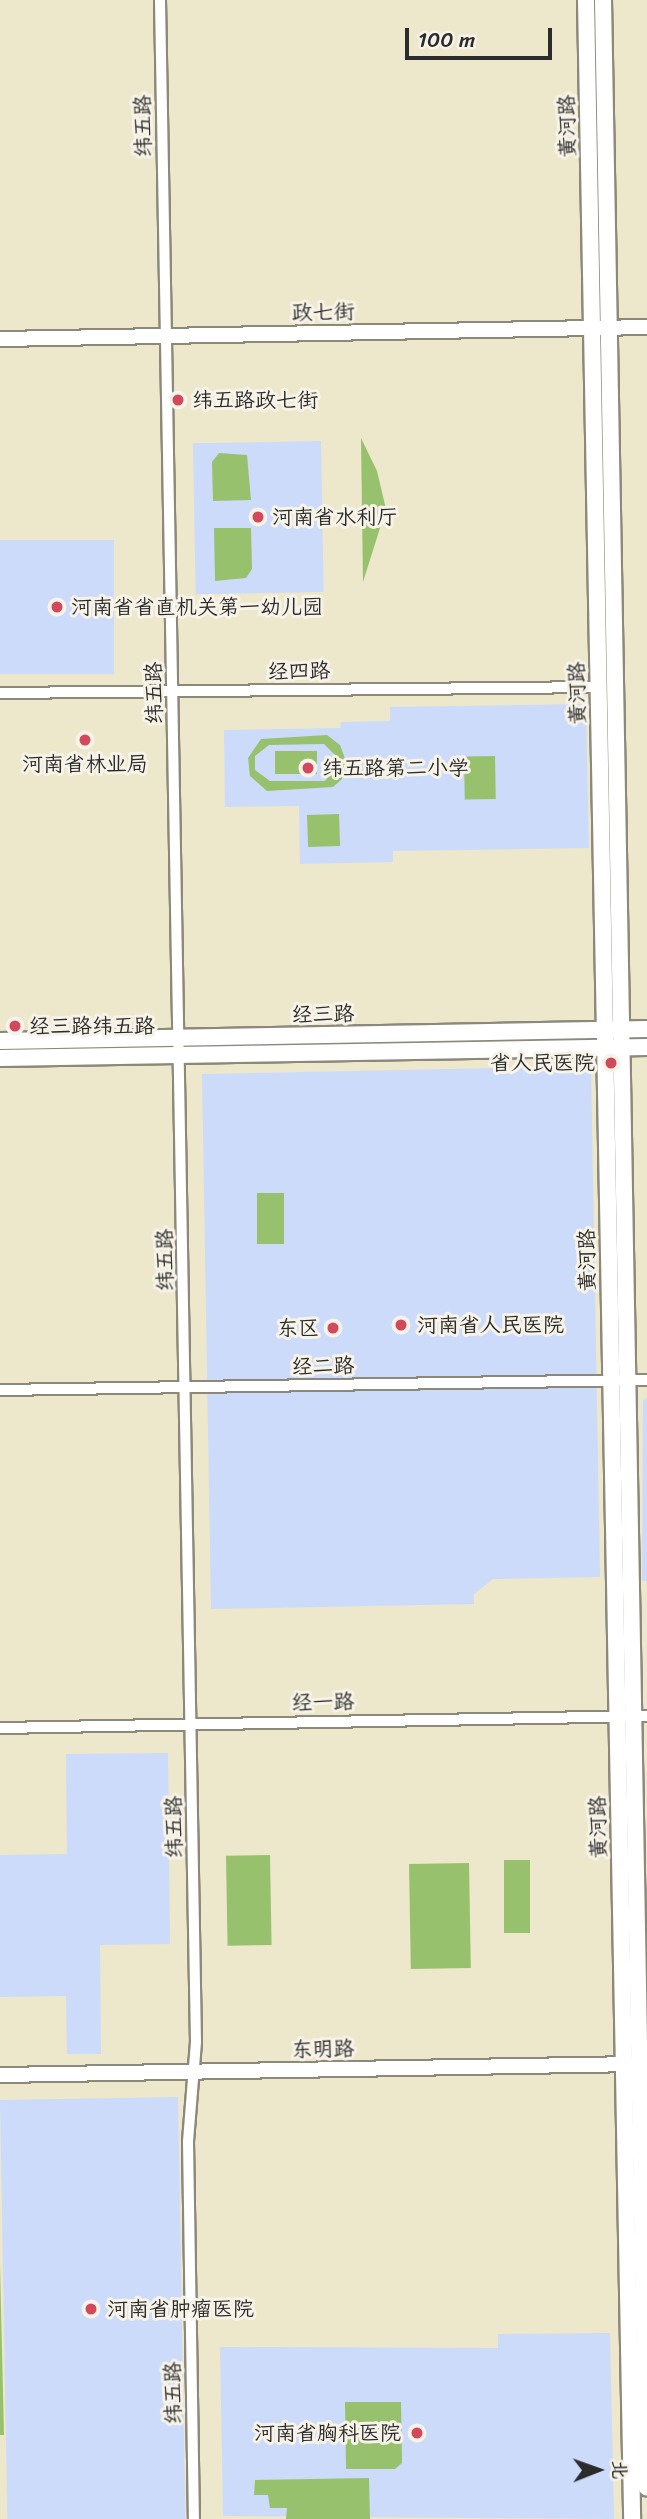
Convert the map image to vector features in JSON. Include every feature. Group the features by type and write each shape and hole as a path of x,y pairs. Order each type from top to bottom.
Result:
{"main road":[{"name":"黄河路","path":"586,0 632,2519"},
{"name":"黄河路","path":"603,0 628,1380 640,1716 647,2488"},
{"name":"经三路","path":"0,1041 647,1029"},
{"name":"经三路","path":"0,1058 647,1047"}],"street":[{"name":"纬五路","path":"160,0 191,1724 195,2072 188,2142 194,2519"},
{"name":"政七街","path":"0,339 647,327"},
{"name":"经四路","path":"0,693 598,687"},
{"name":"经二路","path":"0,1390 647,1380"},
{"name":"经一路","path":"0,1728 640,1716"},
{"name":"东明路","path":"0,2075 643,2064"}],"shaded area":[{"name":"河南省水利厅","path":"321,441 324,592 196,594 193,443"},
{"name":"河南省省直机关第一幼儿园","path":"0,540 114,540 114,674 0,674"},
{"path":"586,704 589,848 393,851 393,862 300,864 299,806 225,807 224,730 340,728 341,722 390,721 390,707"},
{"name":"河南省人民医院","path":"591,1066 600,1577 493,1579 474,1594 474,1604 211,1609 202,1074"},
{"path":"647,1397 647,1581 642,1581 643,1401"},
{"path":"168,1753 170,1944 100,1945 101,2054 67,2054 66,1996 0,1997 0,1855 67,1854 66,1754"},
{"name":"河南省肿瘤医院","path":"178,2097 185,2519 7,2519 0,2100"},
{"name":"河南省胸科医院","path":"610,2333 614,2519 223,2516 220,2347 498,2348 498,2334"}],"green space":[{"path":"361,438 377,471 386,509 363,582"},
{"path":"219,453 247,455 251,500 213,501 212,462"},
{"path":"214,528 251,528 252,569 246,578 215,581"},
{"path":"327,735 340,745 346,761 342,779 333,787 267,791 250,776 248,758 261,739","holes":["324,744 336,756 338,766 325,781 270,781 255,770 255,756 269,745"]},
{"path":"275,751 317,751 317,774 275,774"},
{"path":"495,756 496,799 465,800 464,757"},
{"path":"339,814 340,846 308,847 307,815"},
{"path":"257,1193 284,1193 284,1244 257,1244"},
{"path":"270,1855 272,1945 228,1946 226,1856"},
{"path":"504,1860 530,1860 530,1933 504,1933"},
{"path":"469,1863 471,1968 411,1969 409,1864"},
{"path":"0,2265 4,2435 0,2435"},
{"path":"345,2402 401,2402 402,2463 395,2469 346,2469"},
{"path":"369,2478 370,2519 286,2519 287,2508 270,2508 268,2495 254,2495 255,2480"}],"place":[{"name":"纬五路政七街","path":"178,400"},
{"name":"河南省水利厅","path":"258,517"},
{"name":"河南省省直机关第一幼儿园","path":"57,607"},
{"name":"河南省林业局","path":"85,740"},
{"name":"纬五路第二小学","path":"308,768"},
{"name":"经三路纬五路","path":"15,1026"},
{"name":"省人民医院","path":"611,1063"},
{"name":"河南省人民医院","path":"401,1325"},
{"name":"东区","path":"333,1328"},
{"name":"河南省肿瘤医院","path":"91,2309"},
{"name":"河南省胸科医院","path":"417,2433"}]}
